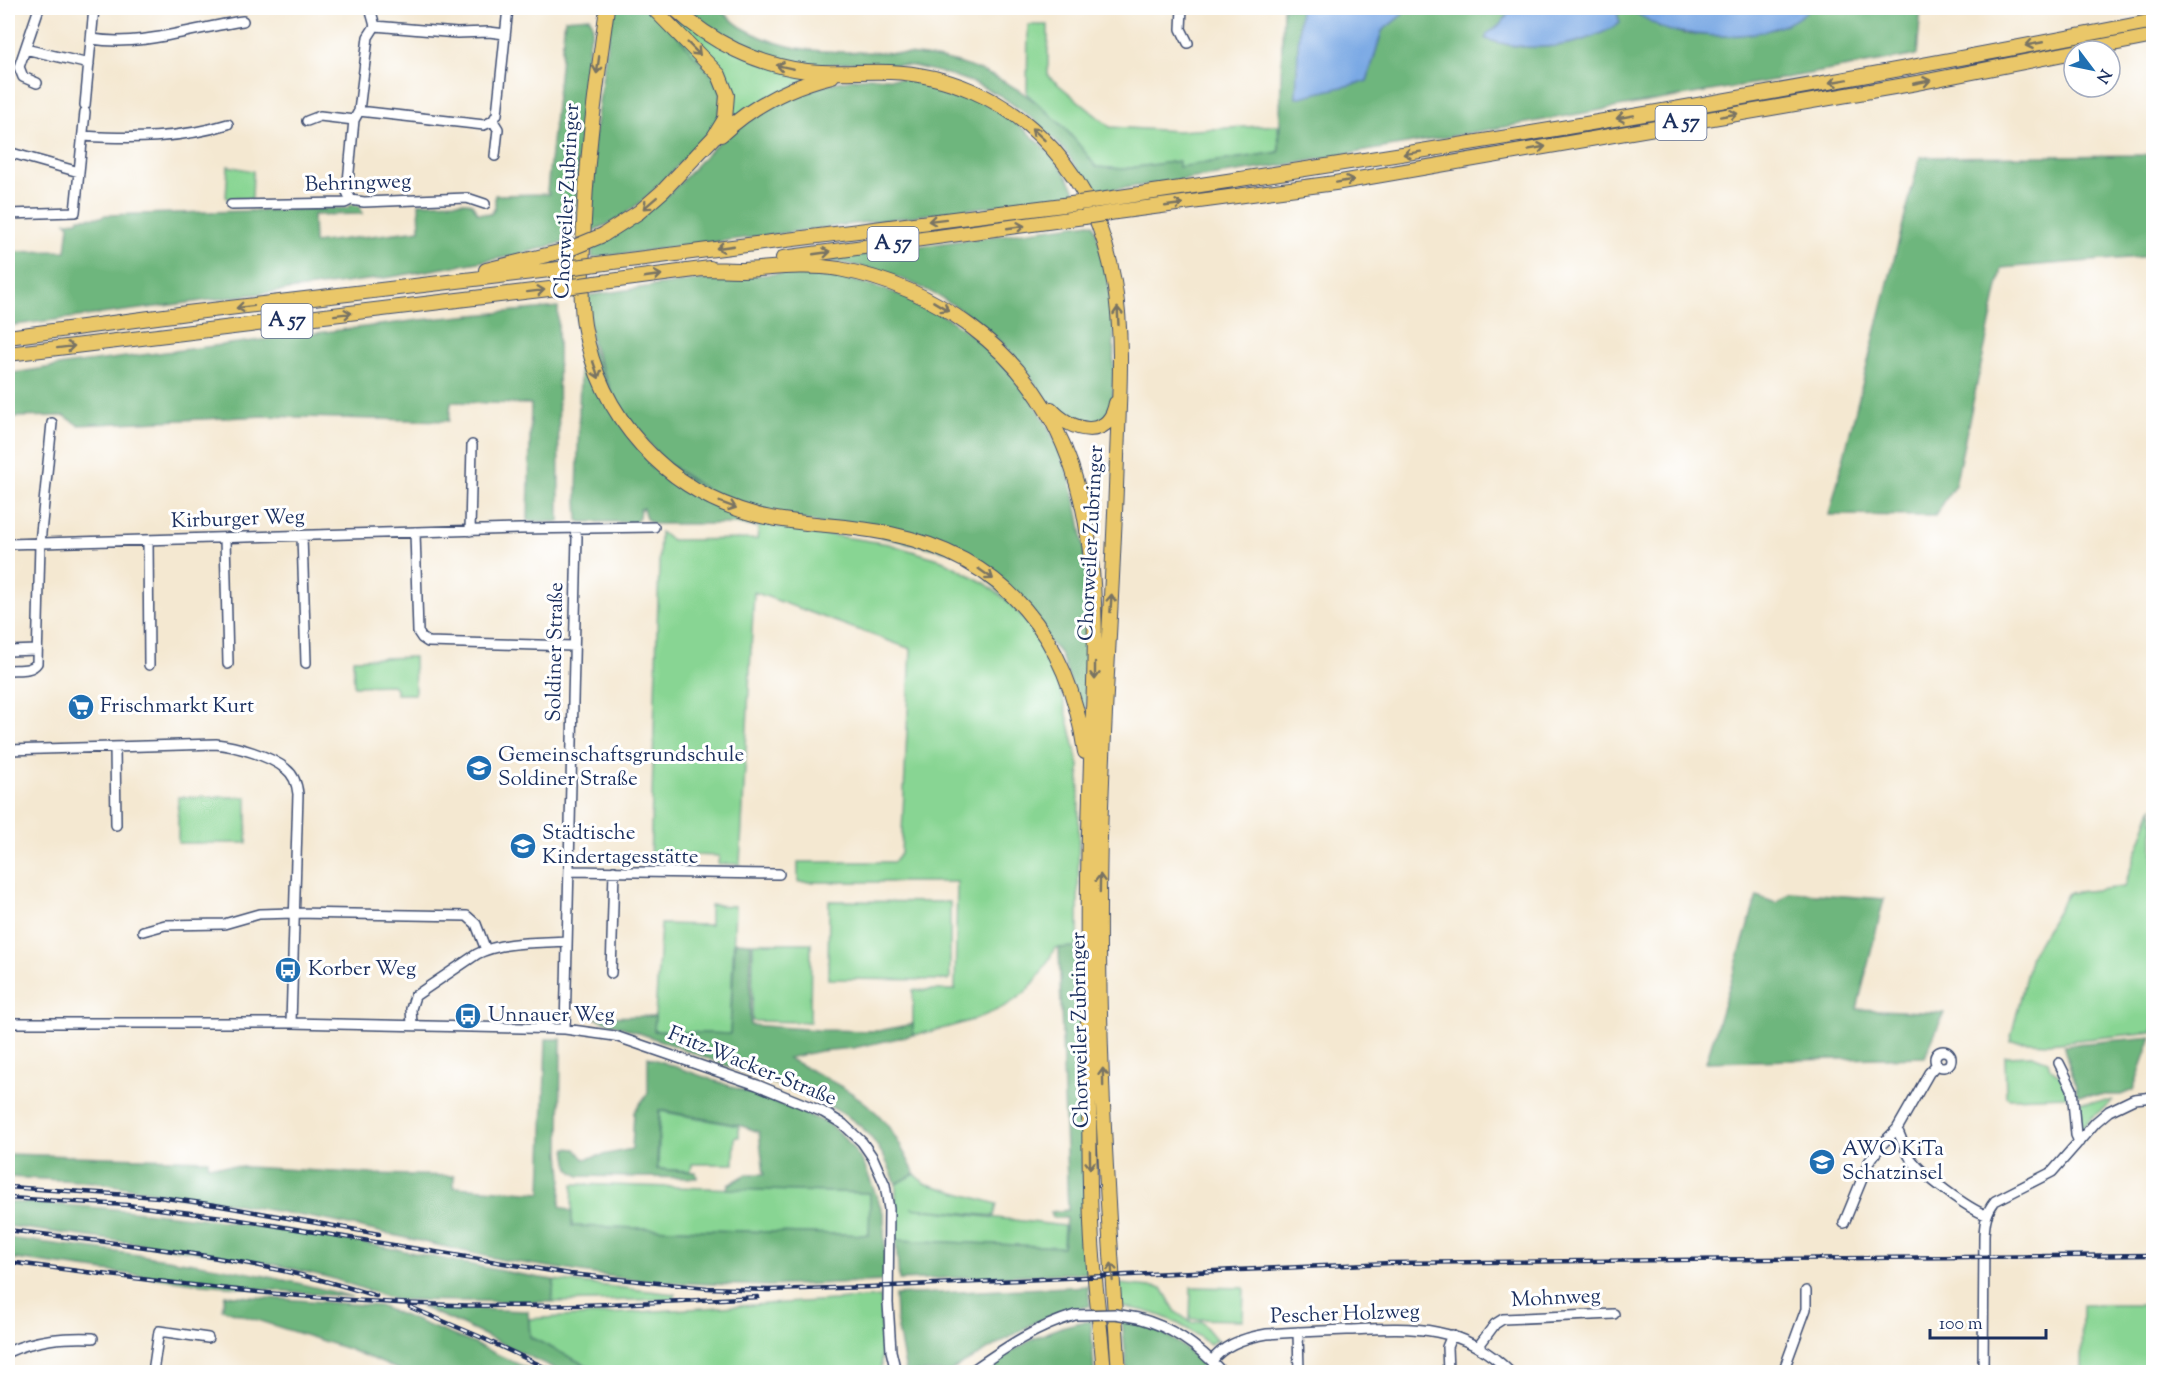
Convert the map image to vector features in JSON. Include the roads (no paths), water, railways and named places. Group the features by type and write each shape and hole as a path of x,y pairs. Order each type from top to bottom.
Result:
{"highway":[{"name":"Chorweiler Zubringer","path":"607,8 589,143 582,294 584,325 591,356 607,396 618,414 630,433 654,459 685,483 719,501 747,512 774,518 909,538 951,554 997,581 1032,616 1054,650 1067,677 1082,733 1090,786"},
{"path":"653,8 715,71 727,95 723,124 687,166"},
{"name":"Chorweiler Zubringer","path":"674,8 705,33 746,55 782,66 843,74 898,72 938,79 982,95 1015,115 1038,133 1057,153 1084,190 1103,234 1116,297 1120,374 1115,530 1101,788 1100,948 1105,1151 1119,1372"},
{"name":"A 57","path":"8,354 566,287 1084,217 1114,205 1916,67 2154,21"},
{"name":"A 57","path":"2122,42 2154,36"},
{"name":"A 57","path":"8,337 1079,203 1114,205 1335,183 1917,83 2062,54"},
{"path":"408,288 567,250 603,235 639,212 731,125 762,104 795,87 843,74"},
{"path":"702,269 742,270 790,265 824,267 871,276 903,287 934,301 987,339 1010,360 1033,390 1066,423 1075,428 1089,430 1105,423 1112,415 1116,406 1120,374"},
{"name":"Chorweiler Zubringer","path":"1033,390 1058,430 1066,448 1083,504 1093,566 1095,676 1090,786 1087,952 1092,1254 1102,1368"}],"street":[{"path":"37,83 22,77 19,67 39,8"},
{"path":"8,214 75,212 94,8"},
{"path":"351,200 347,192 356,115 368,37 375,26 370,8"},
{"path":"307,121 320,116 356,115 484,125 493,121 497,114 508,8"},
{"path":"1182,8 1181,28 1188,43"},
{"path":"92,39 119,41 154,38 243,21"},
{"path":"375,26 458,33 505,34"},
{"path":"25,49 89,64"},
{"path":"493,121 498,129 495,156"},
{"path":"83,136 136,139 188,133 228,123"},
{"path":"8,152 79,172"},
{"name":"Behringweg","path":"231,205 467,198 485,204"},
{"path":"8,670 29,669 37,663 40,543 52,423"},
{"path":"470,531 472,445"},
{"name":"Kirburger Weg","path":"8,544 654,527"},
{"name":"Soldiner Straße","path":"565,1029 577,537 574,528"},
{"path":"416,532 418,632 422,638 428,642 574,646"},
{"path":"302,536 306,663"},
{"path":"225,538 228,664"},
{"path":"148,540 149,665"},
{"path":"8,651 37,650"},
{"path":"8,750 216,744 238,748 286,769 297,784 298,794 291,1023"},
{"path":"115,748 116,825"},
{"path":"568,871 779,874"},
{"path":"611,973 614,871"},
{"path":"143,931 165,925 224,924 259,914 467,916 476,924 486,950"},
{"path":"412,1024 411,1009 415,996 462,963 486,950 511,945 566,941"},
{"path":"8,1023 412,1024 565,1029"},
{"name":"Fritz-Wacker-Straße","path":"565,1029 615,1036 757,1085 823,1112 843,1124 862,1142 873,1158 885,1185 889,1209 888,1314 891,1351 896,1372"},
{"path":"2059,1063 2072,1089 2076,1135 2079,1142"},
{"path":"1844,1223 1869,1162 1897,1129 1936,1064"},
{"path":"1983,1372 1986,1215 1995,1201 2052,1172 2096,1122 2109,1111 2134,1099 2154,1097"},
{"path":"1897,1129 1910,1159 1975,1211 1986,1215"},
{"path":"1783,1372 1806,1309 1806,1291"},
{"path":"970,1372 1035,1330 1075,1316 1116,1314 1138,1318 1174,1331 1212,1361 1222,1372"},
{"name":"Mohnweg","path":"1478,1347 1495,1324 1503,1319 1614,1314"},
{"name":"Pescher Holzweg","path":"1212,1361 1216,1355 1251,1337 1298,1332 1404,1328 1452,1335 1478,1347 1510,1372"},
{"path":"153,1372 159,1331 208,1338"},
{"path":"1298,1332 1299,1372"},
{"path":"1448,1372 1447,1347 1452,1335"},
{"path":"8,1352 42,1340 60,1337 93,1338"}],"water":[{"path":"1300,8 1404,8 1403,14 1382,31 1367,81 1296,98"},
{"path":"1513,8 1810,8 1786,24 1741,35 1725,36 1672,31 1627,10 1617,13 1620,23 1589,38 1572,43 1538,47 1503,44 1486,39 1487,34 1500,25"}],"railway":[{"path":"8,1187 159,1197 379,1234"},
{"path":"8,1198 127,1205 222,1217 570,1274 707,1288 768,1290 1390,1263 2154,1255"},
{"path":"8,1230 147,1247 240,1262 286,1271 376,1296"},
{"path":"8,1262 266,1293 422,1304 548,1306 758,1297"},
{"path":"410,1307 555,1372"}],"place":[{"name":"Frischmarkt Kurt","path":"81,707"},
{"name":"Gemeinschaftsgrundschule Soldiner Straße","path":"479,768"},
{"name":"Städtische Kindertagesstätte","path":"523,846"},
{"name":"Korber Weg","path":"288,970"},
{"name":"Unnauer Weg","path":"468,1016"},
{"name":"AWO KiTa Schatzinsel","path":"1822,1162"}]}
